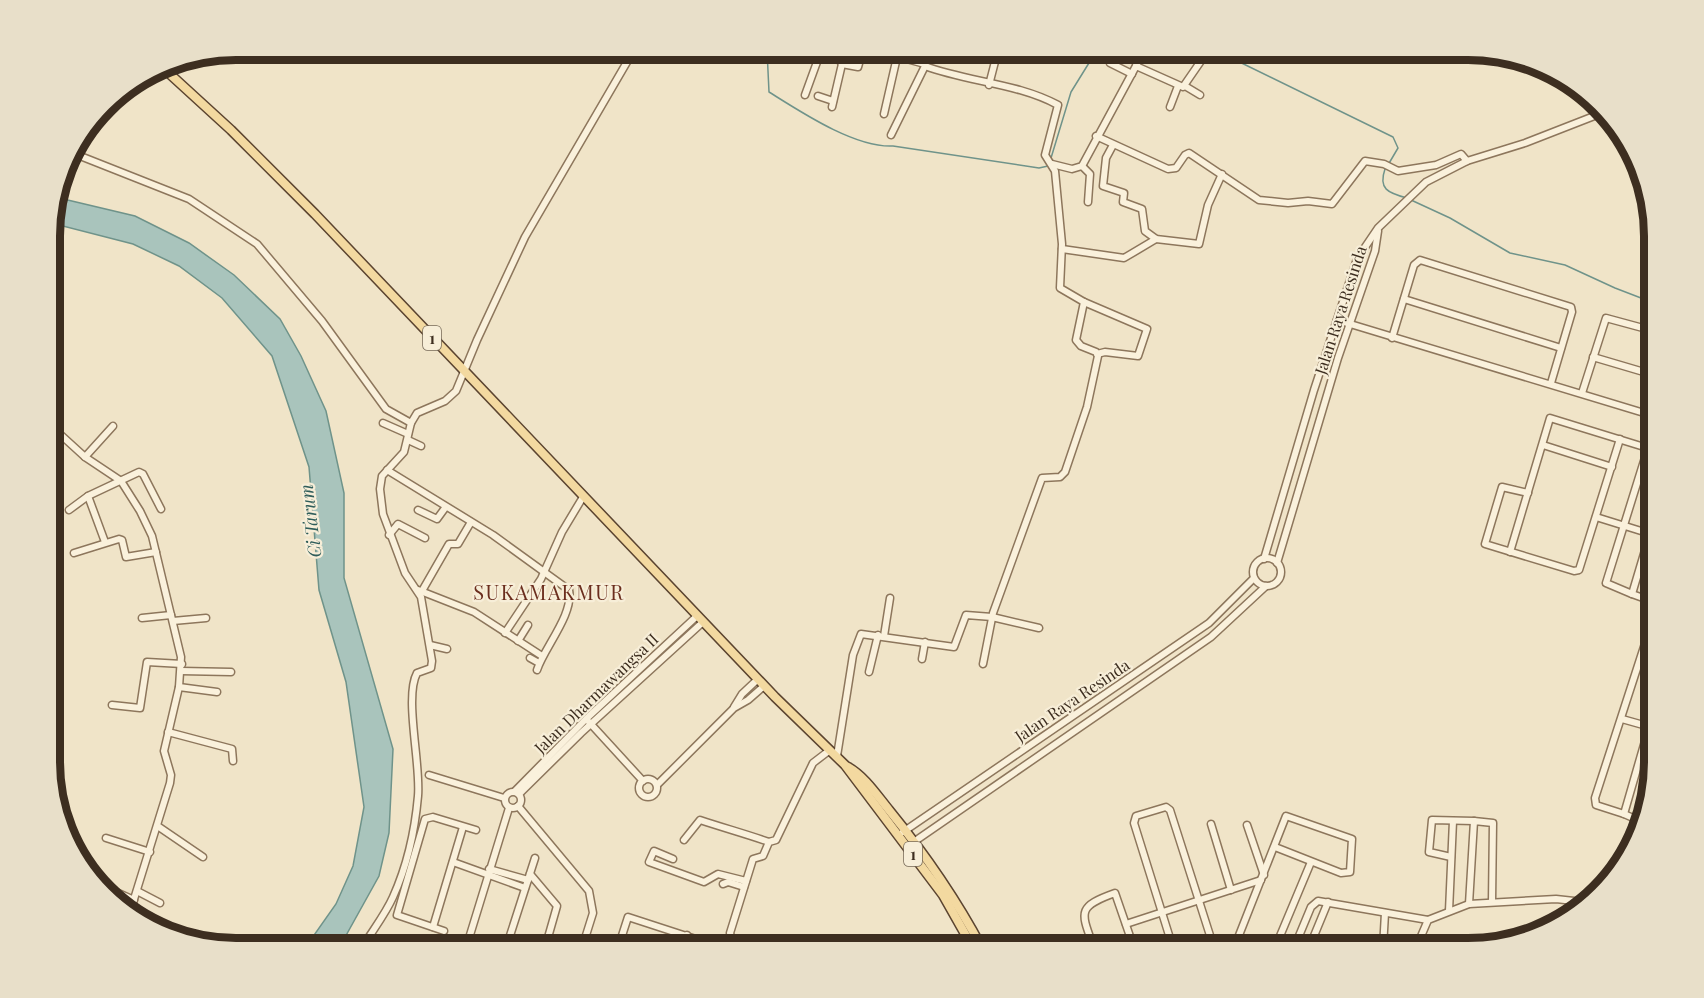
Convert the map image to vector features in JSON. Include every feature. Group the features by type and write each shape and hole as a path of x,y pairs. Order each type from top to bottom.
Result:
{"main road":[{"name":"1","path":"169,73 231,130 464,370 761,682 845,765 867,782 942,895 967,938"},
{"name":"1","path":"902,833 956,900 977,938"}],"street":[{"path":"541,659 518,641 465,608 420,590 405,573 390,535 380,489 382,476 400,457 411,423 420,410 452,396 529,229 628,60"},
{"path":"805,95 815,60"},
{"path":"839,60 842,64 858,67 860,60"},
{"path":"884,114 899,60"},
{"path":"907,60 989,85 1034,94 1058,105 1045,152 1055,171 1062,249 1060,288 1083,302 1148,328 1138,356 1105,352 1097,354 1081,346 1076,340 1083,302"},
{"path":"891,135 926,60"},
{"path":"989,85 995,60"},
{"path":"1049,162 1072,169 1082,166 1139,60"},
{"path":"1170,106 1182,86 1204,60"},
{"path":"1110,63 1132,74"},
{"path":"818,96 832,104 842,64"},
{"path":"1136,66 1200,95"},
{"path":"1378,228 1394,210 1426,182 1467,161 1525,143 1596,116"},
{"path":"1096,136 1168,169 1176,168 1189,153 1258,200 1288,203 1308,201 1329,205 1334,202 1365,161 1398,171 1436,165 1461,154 1467,161"},
{"path":"1113,145 1106,158 1103,186 1124,193 1123,202 1143,209 1145,231 1156,239 1199,244 1208,205 1222,174"},
{"path":"80,156 189,199 257,244 317,315 386,410 411,423"},
{"path":"1082,166 1090,177 1088,202"},
{"name":"Jalan Raya Resinda","path":"1264,559 1359,255 1378,228"},
{"name":"Jalan Raya Resinda","path":"1277,563 1374,252 1378,228"},
{"path":"1062,249 1124,258 1156,239"},
{"path":"1392,338 1414,265 1420,260 1569,306 1572,312 1551,383"},
{"path":"1404,299 1561,348"},
{"path":"1582,393 1606,318 1644,328"},
{"path":"1337,320 1644,413"},
{"path":"983,664 992,617 1041,479 1060,477 1065,472 1087,407 1097,354"},
{"path":"1593,357 1644,372"},
{"path":"1510,552 1550,418 1644,447"},
{"path":"383,423 421,446"},
{"path":"85,457 113,426"},
{"path":"60,434 85,457 121,481 140,511 156,552 181,668 164,757 171,780 159,827 133,904"},
{"path":"1528,493 1504,486 1502,488 1485,544 1576,571 1581,568 1620,440"},
{"path":"1543,445 1612,467"},
{"path":"1644,468 1623,525 1606,583 1644,598"},
{"path":"387,470 544,570 569,590 570,595 561,623 537,670"},
{"path":"69,510 88,496 141,472 161,509"},
{"path":"88,496 105,542"},
{"path":"505,633 544,570 575,507 583,496"},
{"path":"575,507 581,504 597,511"},
{"path":"418,510 436,520 445,508"},
{"path":"1596,517 1644,532"},
{"path":"368,938 393,898 413,833 419,776 413,691 417,673 432,666 420,590 449,544 458,544 471,522"},
{"path":"390,535 398,524 425,538"},
{"path":"74,553 120,539 128,558 156,552"},
{"path":"1632,594 1644,558"},
{"path":"1264,559 1271,559 1281,570 1281,576 1275,584 1266,586 1254,578 1255,566 1264,559"},
{"name":"Jalan Raya Resinda","path":"902,833 1214,619 1254,578"},
{"name":"Jalan Raya Resinda","path":"918,839 1211,637 1266,586"},
{"path":"869,672 890,598"},
{"path":"684,840 700,820 727,831 742,831 770,842 776,840 813,763 833,753 858,637 867,633 954,647 966,615 992,617 1039,628"},
{"path":"141,618 206,618"},
{"name":"Jalan Dharmawangsa II","path":"517,793 589,722 700,619"},
{"path":"518,641 528,625"},
{"path":"921,659 925,642"},
{"path":"430,645 447,649"},
{"path":"1635,819 1599,807 1594,801 1644,648"},
{"path":"530,658 541,659"},
{"path":"111,705 140,708 147,662 181,668 231,672"},
{"path":"1152,662 1160,673"},
{"path":"657,785 651,779 643,781 639,787 646,797 656,791 657,785 734,708 742,694 761,682"},
{"path":"734,708 748,700 761,682"},
{"path":"179,687 217,692"},
{"path":"1622,719 1644,726"},
{"path":"589,722 643,781"},
{"path":"168,732 232,749 233,761"},
{"path":"1624,814 1644,750"},
{"path":"1014,756 1021,767"},
{"path":"429,775 504,798 509,807 469,938"},
{"path":"504,798 510,791 517,793 521,803 518,806"},
{"path":"509,807 518,806"},
{"path":"518,806 589,891 593,913 585,938"},
{"path":"1170,938 1134,823 1136,816 1166,807 1170,810 1211,938"},
{"path":"1238,938 1286,816 1353,840 1349,874 1275,847"},
{"path":"444,931 397,915 425,819 429,817 476,831"},
{"path":"1451,857 1432,854 1428,850 1432,820 1493,823 1492,902"},
{"path":"1449,911 1454,821"},
{"path":"1469,904 1474,821"},
{"path":"1211,824 1232,890"},
{"path":"1247,825 1263,878"},
{"path":"159,827 203,857"},
{"path":"432,927 463,827"},
{"path":"106,838 150,852"},
{"path":"731,938 730,933 753,859 763,856 770,842"},
{"path":"673,859 654,851 649,862 704,882 709,881 716,874 745,884"},
{"path":"509,938 535,858"},
{"path":"453,862 490,872 529,877 556,906 547,938"},
{"path":"1279,938 1311,862"},
{"path":"490,872 525,888"},
{"path":"1125,924 1263,878"},
{"path":"723,884 728,882 745,884"},
{"path":"137,891 160,903"},
{"path":"119,893 134,900"},
{"path":"1091,938 1084,918 1091,902 1115,893 1130,938"},
{"path":"1298,938 1313,903 1328,902 1428,920 1469,904 1557,899 1576,901"},
{"path":"1313,938 1328,902"},
{"path":"1384,938 1385,913"},
{"path":"621,938 628,916 695,938"},
{"path":"1421,938 1428,920"}],"water":[{"path":"64,199 135,216 189,243 234,275 280,319 301,356 326,411 344,493 344,578 393,749 389,833 379,876 345,938 312,938 336,904 353,866 364,807 346,682 319,590 309,467 272,356 222,298 179,266 133,244 61,226"}],"waterway":[{"path":"767,60 769,92 846,135 878,145 1039,168 1048,166"},
{"path":"1051,158 1071,92 1091,60"},
{"path":"1235,60 1393,137 1398,148 1388,165"},
{"path":"1385,169 1383,181 1386,189 1407,198"},
{"path":"1411,200 1450,218 1510,253 1565,265 1644,299"}],"district":[{"name":"SUKAMAKMUR","path":"549,591"}],"water label":[{"name":"Ci Tarum","path":"310,521"}]}
